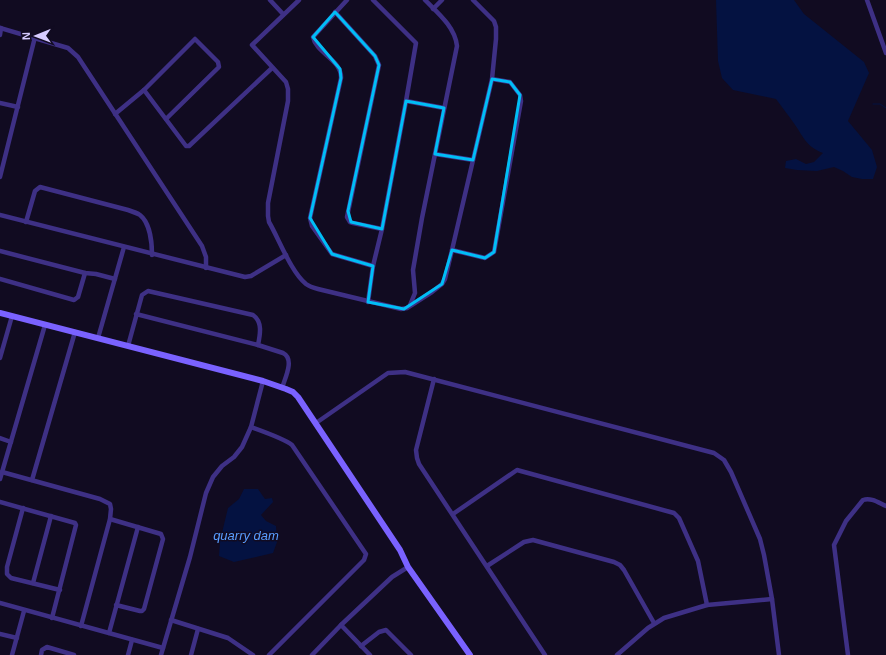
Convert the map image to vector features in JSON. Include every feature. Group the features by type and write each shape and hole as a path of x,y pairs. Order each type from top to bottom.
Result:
{"street":[{"path":"270,0 283,14"},
{"path":"299,0 252,45 286,82 288,96 268,203 268,216 286,255 307,285 368,302 401,309 404,309 432,292 442,284 445,279 492,79 496,27 494,22 473,0"},
{"path":"347,0 313,37 316,44 342,73 310,218 311,223 332,254 373,266"},
{"path":"368,302 373,266 382,229 416,43 373,0"},
{"path":"410,305 415,293 413,278 414,262 457,46 452,29 425,0"},
{"path":"433,9 442,0"},
{"path":"867,0 886,53"},
{"path":"335,12 375,56 378,65 347,217 350,222 382,229"},
{"path":"0,35 1,28 68,48 78,57 202,246 206,257 206,268"},
{"path":"0,177 35,38"},
{"path":"115,114 144,90 195,39 218,62 218,69 166,120"},
{"path":"144,90 186,146 189,146 272,68"},
{"path":"452,250 485,258 494,252 521,101 520,95 510,82 492,79"},
{"path":"406,101 444,108"},
{"path":"0,103 18,107"},
{"path":"436,154 473,160"},
{"path":"26,222 35,190 40,187 120,208 140,215 147,226 152,240 152,255"},
{"path":"0,215 152,255 248,277 286,255"},
{"path":"98,338 124,247"},
{"path":"0,250 85,273 115,279"},
{"path":"0,280 74,300 78,296 85,273"},
{"path":"128,346 142,295 148,291 253,315 258,320 260,331 258,345"},
{"path":"0,313 161,356 263,381 293,392 316,423 400,550 408,566 470,655"},
{"path":"136,314 258,345 283,353 288,358 289,363 282,388"},
{"path":"0,358 2,345 12,316"},
{"path":"0,479 45,325"},
{"path":"32,480 75,332"},
{"path":"316,423 388,373 405,372 714,453 724,460 731,472 760,539 772,599 779,655"},
{"path":"434,379 416,450 416,458 545,655"},
{"path":"161,655 206,493 214,477 222,466 234,457 242,447 252,427 263,381"},
{"path":"252,427 279,439 287,440 292,445 366,554 364,560 268,655"},
{"path":"0,438 11,442"},
{"path":"453,514 517,470 674,513 679,518 698,561 707,605"},
{"path":"2,472 110,504 110,519 81,626"},
{"path":"848,655 834,545 846,521 863,500 871,500 886,506"},
{"path":"0,502 75,523 77,527 52,618"},
{"path":"23,508 7,567 7,574 12,578 60,590"},
{"path":"33,583 51,516"},
{"path":"110,519 161,534 163,539 144,609 140,611 116,605"},
{"path":"109,633 138,527"},
{"path":"487,566 524,542 532,540 614,562 624,570 654,624"},
{"path":"312,655 341,625 392,577 408,566"},
{"path":"617,655 654,624 664,618 707,605 772,599"},
{"path":"0,603 163,648"},
{"path":"12,655 24,610"},
{"path":"171,620 228,638 253,655"},
{"path":"341,625 370,655"},
{"path":"192,655 198,629"},
{"path":"361,646 382,630 386,630 410,655"},
{"path":"0,634 17,638"},
{"path":"128,655 132,640"},
{"path":"41,655 42,650 47,647 74,655"}],"highlighted area":[{"path":"335,12 375,56 379,65 348,211 351,222 382,229 406,101 444,108 435,154 473,160 492,79 510,82 520,95 494,252 485,258 452,250 442,284 404,309 368,302 373,266 332,254 310,218 341,78 340,69 313,37"}],"water":[{"path":"716,0 794,0 804,14 864,62 869,73 848,121 872,150 877,167 873,179 852,177 834,167 817,171 785,168 786,161 796,159 806,164 814,162 823,153 808,144 776,99 733,90 722,78 718,61"},
{"name":"quarry dam","path":"244,489 258,489 265,499 272,498 273,502 261,515 266,521 276,526 277,542 273,553 234,562 219,556 220,541 228,508 239,499"}],"waterway":[{"path":"873,104 880,104 886,108"}]}
